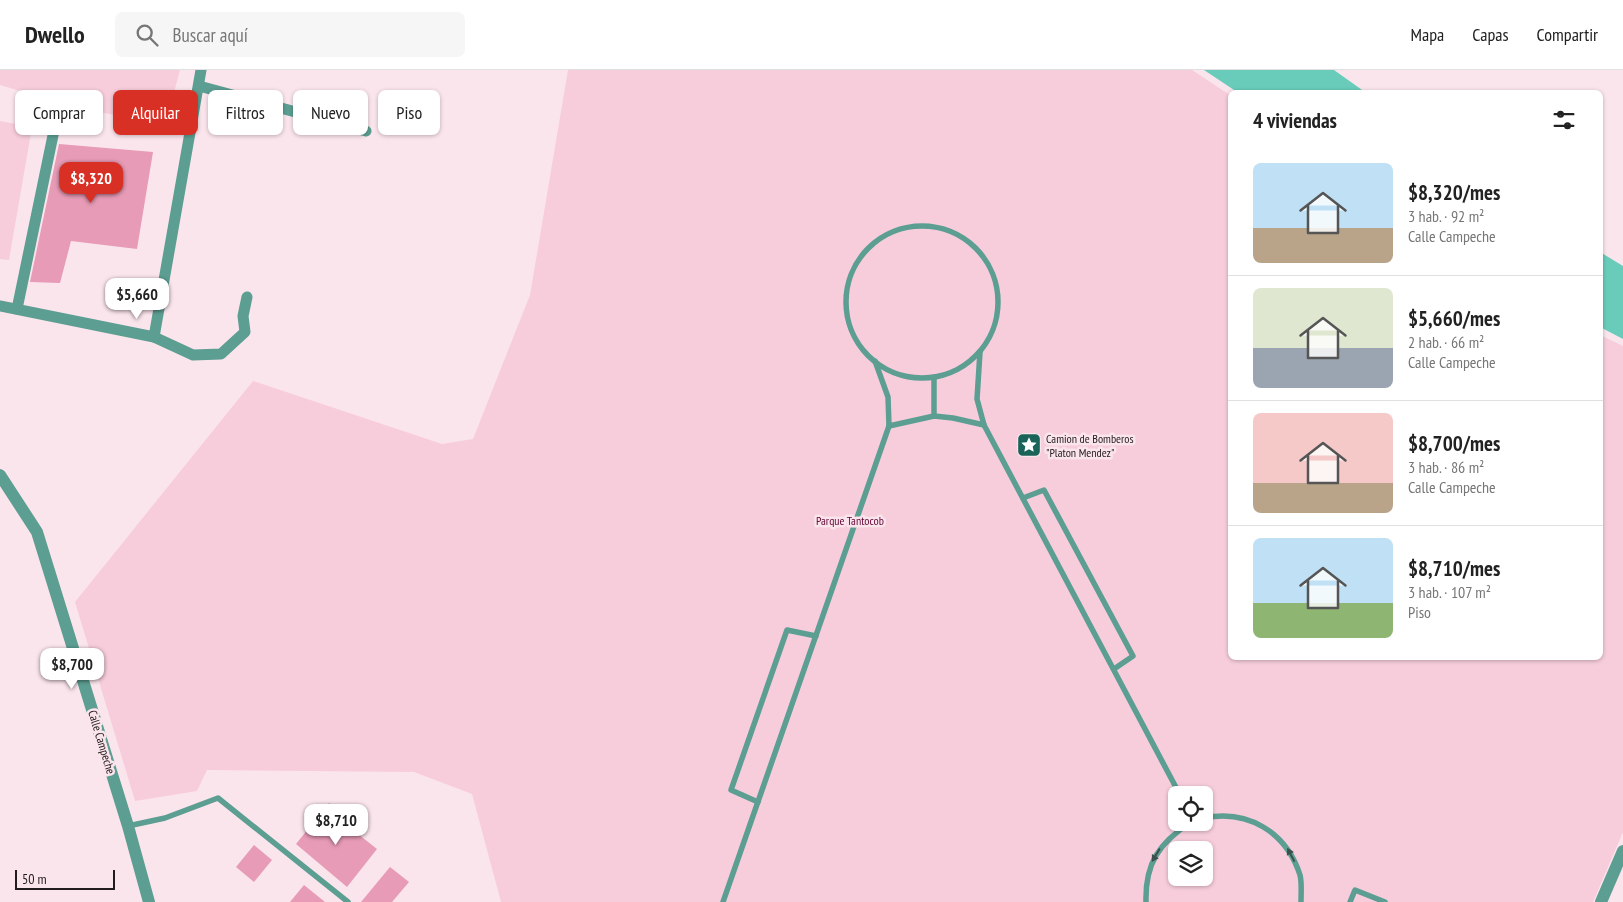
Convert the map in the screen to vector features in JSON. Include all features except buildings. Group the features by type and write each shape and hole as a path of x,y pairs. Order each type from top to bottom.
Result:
{"street":[{"path":"154,336 202,70"},
{"path":"199,86 293,111"},
{"path":"17,309 52,135"},
{"path":"0,306 154,336 193,355 222,354 245,332 246,296"},
{"name":"Calle Campeche","path":"0,475 37,532 128,826 149,902"},
{"path":"1601,902 1623,851"}],"lane":[{"path":"928,225 951,230 972,243 987,261 997,284 998,308 993,331 980,352 960,369 934,378 908,378 883,369 863,351 850,328 845,302 850,276 863,253 881,237 904,227 928,225"},
{"path":"980,352 977,400 984,425 1175,786"},
{"path":"723,902 889,426 888,397 874,361"},
{"path":"934,378 934,416"},
{"path":"889,426 934,416 984,425"},
{"path":"1023,498 1044,490 1133,656 1114,669"},
{"path":"758,802 731,790 734,781 787,630 816,636"},
{"path":"128,826 165,818 218,798 348,902"},
{"path":"1213,816 1221,815 1248,818 1272,831 1290,852 1300,877 1301,902"},
{"path":"1146,902 1146,883 1154,857 1171,835 1177,831"},
{"path":"1350,902 1355,890 1385,902"}],"green space":[{"path":"0,70 180,70 175,90 113,90 113,115 103,113 103,90 17,90 0,85"},
{"name":"Parque Tantocob","path":"568,70 1192,70 1228,94 1228,660 1603,660 1603,336 1623,346 1623,832 1593,902 501,902 472,794 414,772 207,770 197,791 135,801 75,602 253,381 442,444 473,439 530,295"},
{"path":"0,121 15,124 15,135 31,135 9,260 0,259"}],"shaded area":[{"path":"1204,70 1334,70 1362,90 1234,90"},
{"path":"1603,254 1623,266 1623,339 1603,329"}],"place":[{"name":"Camion de Bomberos \"Platon Mendez\"","path":"1029,445"}]}
